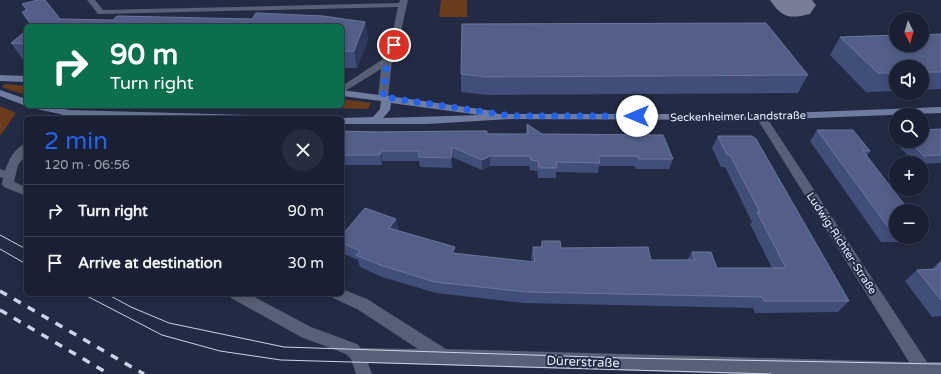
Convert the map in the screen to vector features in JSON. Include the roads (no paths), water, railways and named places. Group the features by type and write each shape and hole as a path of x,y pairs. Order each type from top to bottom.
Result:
{"main road":[{"path":"0,78 24,79"},
{"name":"Seckenheimer Landstraße","path":"344,91 512,116"},
{"path":"0,93 24,102"},
{"path":"371,122 385,110 386,101 383,97"},
{"path":"43,108 66,115 127,116"},
{"name":"Seckenheimer Landstraße","path":"344,121 481,120 512,116 762,117 941,110"}],"street":[{"path":"90,0 101,12 403,3 394,45 387,61 383,97"},
{"path":"344,90 387,61"},
{"name":"Ludwig-Richter-Straße","path":"762,117 923,370"},
{"path":"24,150 4,174 8,184 24,191"},
{"name":"Dürerstraße","path":"240,296 306,332 351,349 358,355 941,370"},
{"path":"343,296 362,304 442,356"},
{"path":"358,355 364,374"}],"tram line":[{"path":"0,235 24,248"},
{"path":"0,249 24,263"},
{"path":"87,296 162,335 220,351 281,360 771,374"},
{"path":"111,296 131,307 169,323 284,347 624,358 941,364"}],"railway":[{"path":"0,291 144,374"},
{"path":"0,310 109,374"}]}
